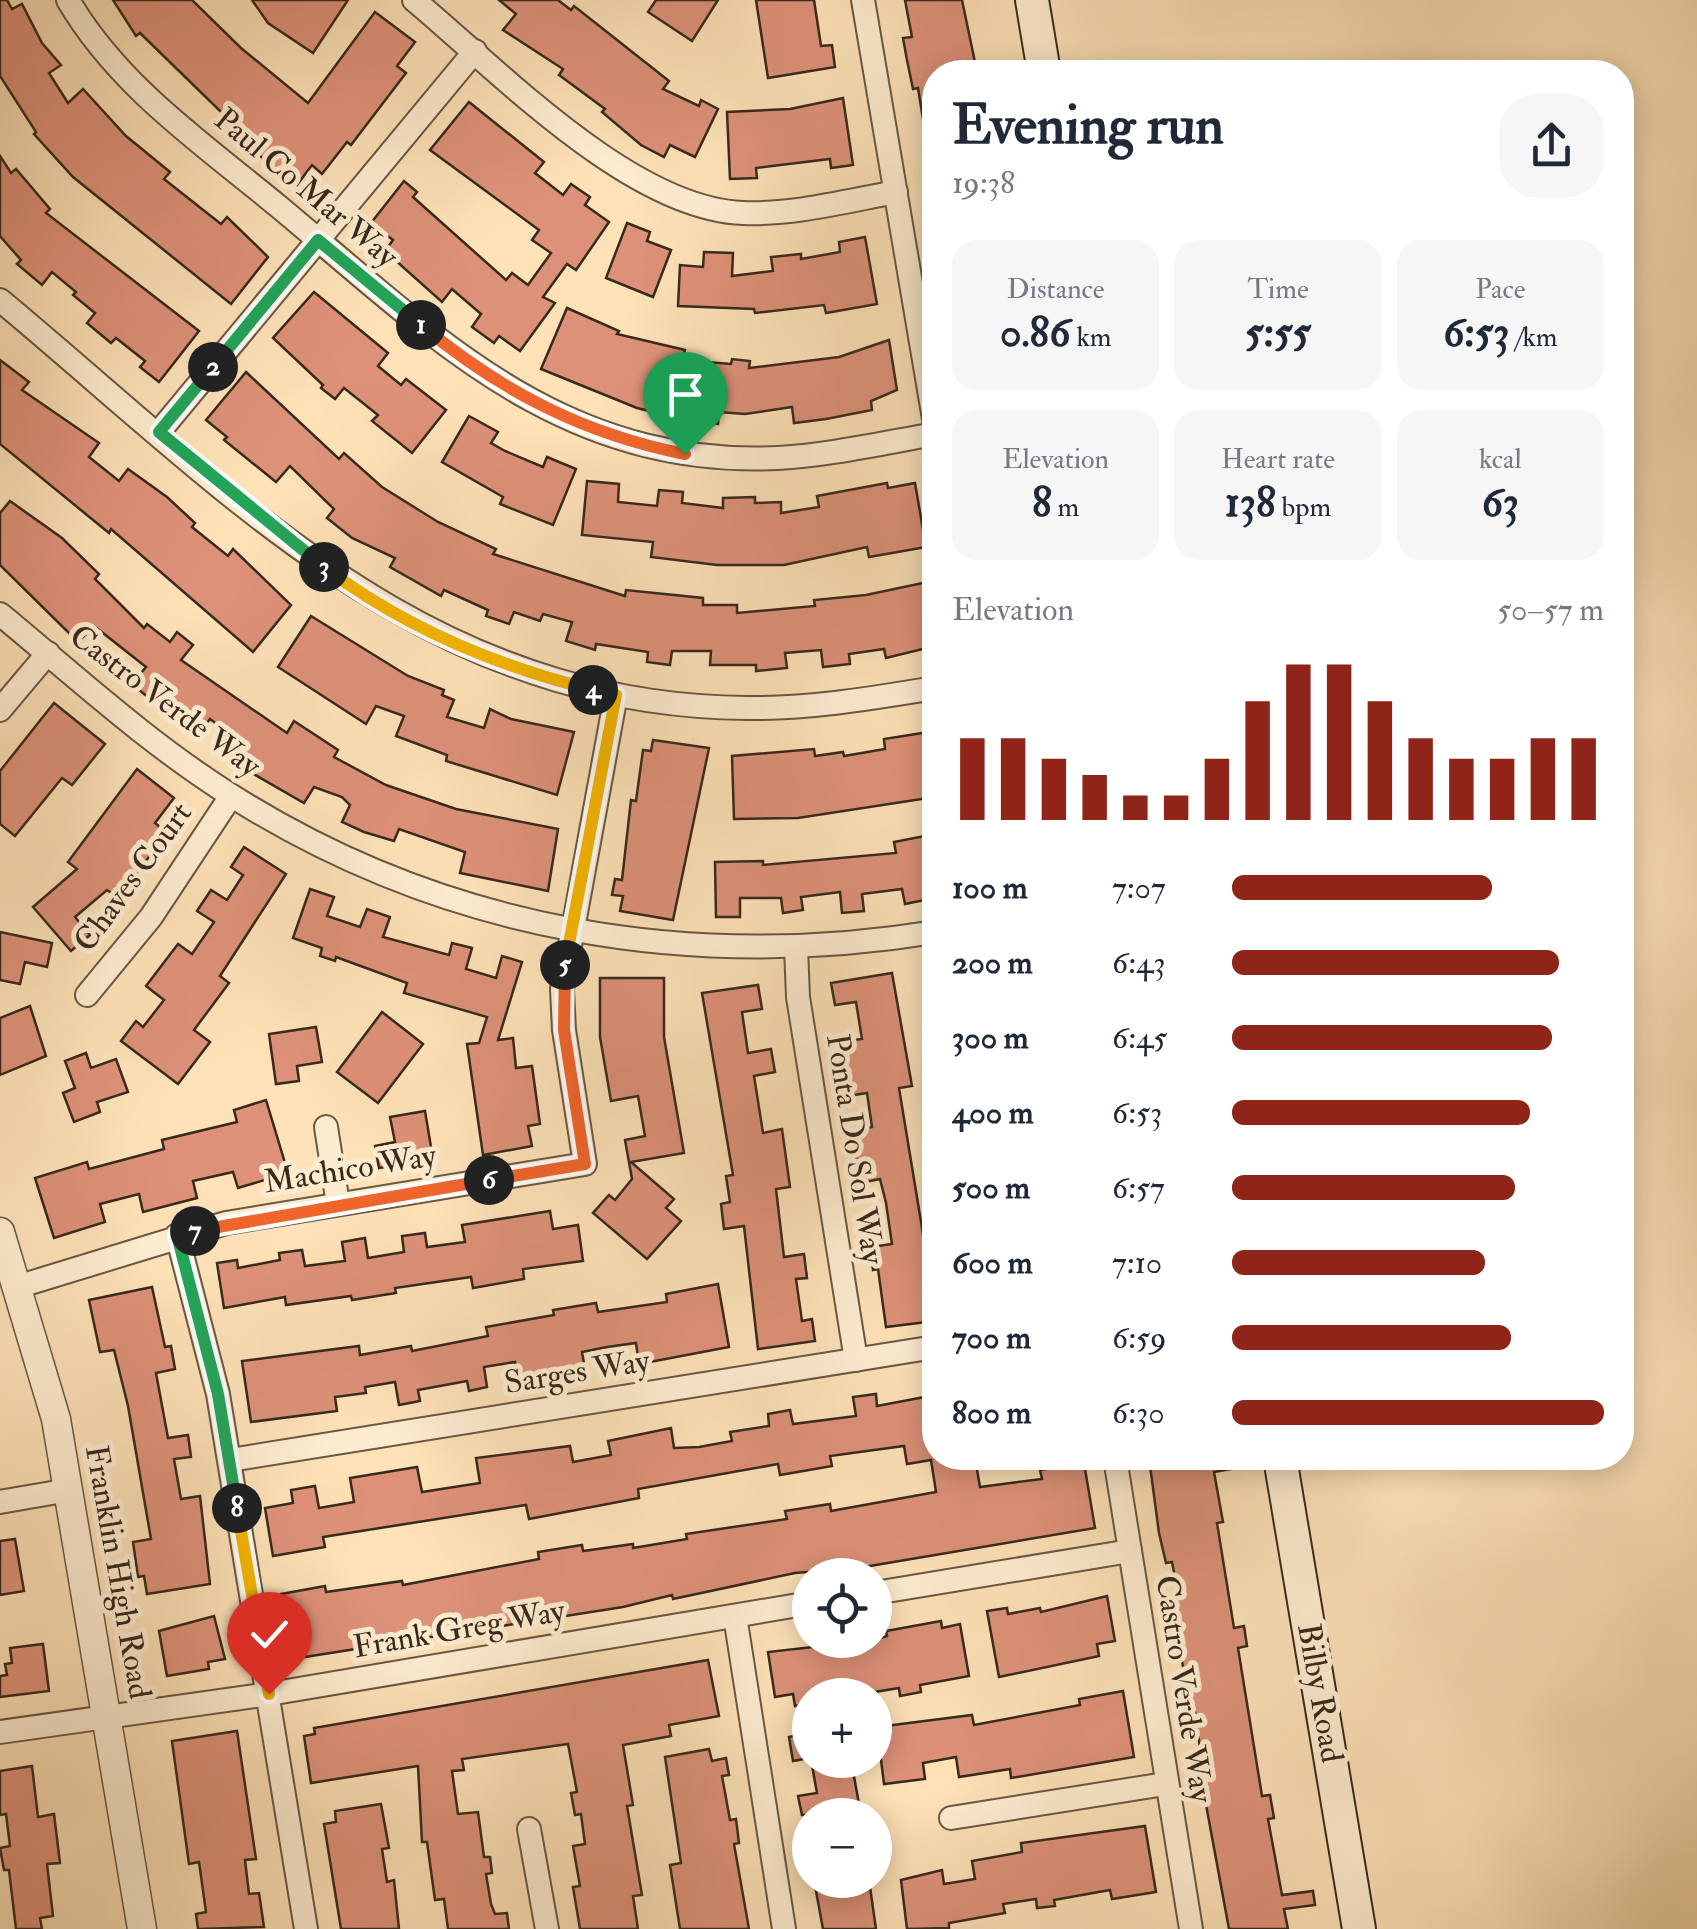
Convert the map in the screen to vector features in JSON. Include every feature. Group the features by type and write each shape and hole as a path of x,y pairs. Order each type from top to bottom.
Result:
{"main road":[{"path":"1032,0 1042,60"},
{"name":"Bilby Road","path":"1282,1470 1359,1929"}],"street":[{"name":"Paul Co Mar Way","path":"68,0 93,36 156,105 494,382 527,401 612,437 685,454 760,458 816,454 922,436"},
{"path":"414,0 606,160 637,181 682,202 718,210 781,212 896,192"},
{"path":"863,0 922,347"},
{"path":"159,432 475,51"},
{"path":"0,300 290,541 383,607 485,657 616,695 680,704 789,708 922,690"},
{"name":"Castro Verde Way","path":"0,614 173,756 231,796 346,859 418,889 570,932 670,946 796,948 922,933"},
{"path":"0,710 48,653"},
{"name":"Machico Way","path":"20,1286 177,1235 585,1164 564,1030 562,989 616,695"},
{"name":"Chaves Court","path":"87,994 152,917 231,796"},
{"name":"Ponta Do Sol Way","path":"796,948 798,998 856,1360"},
{"path":"326,1127 338,1204"},
{"name":"Franklin High Road","path":"0,1232 44,1365 69,1490 142,1929"},
{"path":"177,1235 214,1376 230,1460 306,1929"},
{"name":"Sarges Way","path":"230,1460 922,1349"},
{"name":"Castro Verde Way","path":"1117,1470 1165,1784 1192,1929"},
{"path":"0,1502 69,1490"},
{"path":"892,1590 1130,1551"},
{"name":"Frank Greg Way","path":"0,1732 269,1694 792,1606"},
{"path":"735,1616 784,1929"},
{"path":"952,1818 1165,1784"},
{"path":"529,1829 547,1929"}],"building":[{"path":"0,0 7,0 12,9 22,4 42,43 61,65 49,73 68,103 83,89 126,136 170,172 164,179 221,224 227,217 268,257 231,304 73,177 34,134 0,76"},
{"path":"113,0 192,0 241,48 308,103 375,12 415,42 397,66 406,73 351,145 347,142 322,174 312,165 297,185 255,152 258,148 140,33 136,36"},
{"path":"252,0 348,0 313,53 268,23"},
{"path":"499,0 558,0 571,10 574,6 669,81 663,89 699,106 701,100 718,109 695,157 670,145 664,157 641,145 602,112 605,109 559,75 563,69 503,30 516,14"},
{"path":"656,0 718,0 692,41 648,12"},
{"path":"756,0 814,0 821,46 832,45 835,67 768,78"},
{"path":"905,0 962,0 974,60 922,60 922,113 903,38 912,37"},
{"path":"843,98 853,165 831,168 830,159 756,168 757,178 730,179 727,112 790,109"},
{"path":"469,102 544,162 535,173 563,195 571,184 590,197 585,205 609,222 576,270 567,264 543,297 555,303 520,351 499,336 494,343 472,327 481,314 452,289 442,302 385,251 393,240 371,223 404,181 417,192 413,197 506,280 512,273 528,285 551,253 532,240 539,230 430,150"},
{"path":"0,156 11,173 16,169 50,209 46,213 199,331 159,382 140,367 145,361 116,338 111,343 87,323 95,313 52,272 42,285 17,264 21,260 0,236"},
{"path":"627,223 650,232 647,241 671,250 653,297 606,278"},
{"path":"865,237 877,304 826,313 824,305 755,313 754,309 678,306 680,265 703,267 704,252 733,253 732,276 773,271 771,257 801,254 801,259 840,252 839,242"},
{"path":"314,292 388,353 378,366 401,385 406,379 446,410 412,453 372,421 378,415 344,388 335,399 321,388 323,385 273,338"},
{"path":"567,308 619,331 617,334 685,350 682,360 731,364 732,359 750,361 749,368 839,357 889,340 897,390 871,401 872,410 826,419 794,423 792,407 745,414 719,412 718,424 693,422 637,408 541,369"},
{"path":"0,360 29,382 22,390 99,443 89,457 119,481 128,469 167,497 195,523 192,527 228,556 233,549 291,605 253,652 111,529 109,533 0,444"},
{"path":"246,372 339,459 344,453 382,487 438,522 496,549 493,554 625,596 626,590 703,598 703,605 737,605 737,613 815,606 814,600 866,595 922,583 922,649 886,658 884,649 849,654 850,664 823,667 821,650 785,653 787,668 756,671 756,665 710,665 711,651 672,651 670,665 647,662 648,652 596,644 595,650 566,641 572,622 543,614 540,621 514,612 509,624 486,616 488,610 444,590 441,596 390,567 395,558 352,538 327,518 334,509 290,466 276,482 224,440 227,437 206,420"},
{"path":"469,416 498,432 491,443 505,451 543,467 547,457 576,469 553,525 500,504 503,497 442,462"},
{"path":"587,481 619,484 618,502 657,506 659,490 683,492 682,503 723,508 723,498 755,497 755,503 781,502 781,513 819,507 817,496 887,483 888,488 915,483 922,548 869,557 867,547 784,565 717,565 651,557 653,542 582,535"},
{"path":"10,501 62,538 99,574 95,579 144,628 147,624 170,642 177,632 193,645 181,660 287,733 294,721 338,750 334,757 386,785 456,809 558,829 548,891 460,873 465,852 399,829 394,841 364,832 342,822 350,805 342,797 314,787 304,803 231,761 243,744 210,719 198,734 184,723 189,717 156,692 150,699 132,684 146,667 94,626 78,642 0,565 0,513"},
{"path":"311,616 408,676 444,690 442,695 454,700 447,717 484,728 490,709 511,719 574,732 557,795 446,761 447,755 396,736 404,716 376,706 366,724 278,667"},
{"path":"54,703 105,744 72,785 62,778 15,836 0,824 0,771"},
{"path":"922,733 922,799 798,818 734,819 732,756 814,749 815,756 843,752 844,756 885,749 884,739"},
{"path":"653,740 709,748 673,920 620,911 623,896 612,895 615,879 622,880 631,800 636,801 643,750 651,751"},
{"path":"137,769 174,798 155,823 166,832 120,899 107,890 75,917 90,935 71,951 33,907 77,869 68,862"},
{"path":"922,837 922,901 905,904 902,889 862,894 864,911 842,913 840,892 801,897 803,910 783,913 781,898 740,898 740,917 716,917 715,862 763,861 763,865 896,853 894,842"},
{"path":"244,847 286,874 220,976 229,983 194,1030 210,1042 178,1084 121,1041 136,1021 143,1027 164,1000 146,986 178,944 192,954 214,922 197,911 211,890 227,900 243,875 231,867"},
{"path":"310,889 334,897 327,916 360,927 367,909 390,917 383,937 449,955 452,943 472,948 466,969 496,978 502,956 522,962 498,1040 513,1038 516,1068 532,1066 540,1124 528,1126 532,1146 483,1155 467,1044 479,1043 487,1017 404,993 407,983 336,957 335,961 320,956 322,948 293,938"},
{"path":"0,932 52,943 47,967 25,962 20,984 0,980"},
{"path":"892,973 912,1086 899,1088 922,1228 922,1323 886,1327 878,1269 873,1270 870,1247 892,1244 886,1203 880,1179 861,1183 851,1131 872,1127 867,1093 848,1096 840,1042 862,1039 856,1002 835,1005 831,983"},
{"path":"600,978 664,978 664,1037 684,1153 631,1162 674,1199 666,1208 681,1221 647,1259 593,1213 609,1195 615,1200 632,1179 625,1140 645,1136 638,1096 611,1101 600,1037"},
{"path":"758,985 762,1009 742,1012 748,1053 771,1049 775,1072 754,1076 763,1133 782,1129 790,1187 776,1189 784,1257 804,1254 807,1278 796,1279 802,1321 812,1319 815,1341 758,1349 744,1226 724,1229 721,1204 730,1202 726,1176 733,1175 702,993"},
{"path":"30,1006 46,1056 0,1075 0,1018"},
{"path":"382,1012 423,1044 378,1103 337,1072"},
{"path":"316,1027 322,1062 297,1066 299,1081 276,1084 269,1034"},
{"path":"86,1053 91,1068 116,1059 128,1092 97,1102 100,1112 74,1122 63,1093 75,1088 65,1061"},
{"path":"266,1100 288,1173 238,1188 233,1172 193,1181 197,1198 143,1212 139,1194 100,1204 105,1222 54,1238 35,1178 87,1162 89,1169 164,1149 162,1140 237,1122 234,1110"},
{"path":"425,1111 433,1159 379,1168 375,1146 395,1142 390,1117"},
{"path":"550,1211 553,1229 578,1225 583,1261 523,1269 524,1279 473,1288 471,1277 395,1288 396,1293 352,1300 351,1296 286,1305 285,1297 224,1308 217,1263 237,1260 238,1268 280,1260 279,1253 302,1250 305,1266 345,1261 342,1242 365,1238 368,1258 404,1252 402,1236 425,1233 427,1247 465,1242 462,1225"},
{"path":"718,1284 729,1347 639,1364 636,1343 607,1347 582,1352 586,1375 519,1385 515,1362 484,1367 487,1387 469,1391 467,1381 418,1390 420,1401 399,1405 395,1382 365,1387 366,1393 335,1397 337,1411 251,1422 242,1361 359,1346 360,1355 411,1346 412,1351 488,1336 486,1327 554,1315 553,1310 596,1303 598,1312 667,1302 666,1294"},
{"path":"152,1287 165,1347 171,1346 175,1369 156,1373 168,1438 188,1435 191,1457 174,1459 181,1499 200,1496 210,1584 147,1594 144,1576 138,1577 133,1542 151,1539 128,1406 114,1350 100,1352 89,1300"},
{"path":"876,1394 877,1406 922,1397 922,1462 907,1464 904,1446 830,1456 832,1466 780,1475 778,1464 638,1489 639,1498 529,1519 526,1505 323,1537 325,1547 273,1556 265,1508 293,1503 291,1490 315,1486 319,1508 354,1502 350,1478 417,1467 422,1492 480,1483 476,1458 570,1446 573,1462 611,1455 608,1441 671,1428 674,1448 699,1447 732,1441 730,1432 769,1426 768,1414 790,1410 793,1424 856,1416 853,1397"},
{"path":"933,1470 977,1470 980,1487 1042,1479 1040,1470 1085,1470 1095,1528 892,1562 892,1558 792,1558 792,1574 673,1599 672,1595 623,1607 292,1659 281,1594 325,1586 326,1592 402,1581 403,1585 539,1559 538,1552 582,1545 583,1551 633,1544 633,1548 687,1539 686,1534 787,1519 785,1511 830,1504 831,1511 936,1492"},
{"path":"1151,1470 1225,1470 1214,1472 1223,1522 1217,1523 1234,1628 1244,1626 1247,1646 1238,1648 1262,1796 1270,1795 1274,1818 1268,1819 1282,1895 1313,1891 1315,1905 1284,1909 1288,1929 1229,1929 1197,1756 1201,1755 1194,1705 1190,1706 1171,1599 1179,1598 1172,1562 1166,1563"},
{"path":"15,1539 24,1591 0,1595 0,1541"},
{"path":"1107,1596 1115,1641 1097,1644 1099,1656 999,1677 987,1611 1007,1608 1008,1614 1040,1608 1041,1612"},
{"path":"214,1616 225,1659 208,1662 209,1669 167,1676 159,1631"},
{"path":"941,1621 942,1628 960,1624 969,1676 920,1685 921,1692 900,1696 899,1688 892,1689 892,1678 792,1678 792,1694 775,1697 768,1652 792,1649 792,1658 892,1658 892,1630"},
{"path":"43,1644 49,1691 0,1697 0,1676 7,1675 5,1664 12,1663 10,1648"},
{"path":"708,1660 719,1716 669,1725 671,1736 623,1745 633,1805 627,1806 642,1895 633,1896 638,1929 580,1929 573,1887 580,1886 573,1846 585,1844 581,1814 575,1815 571,1793 577,1792 568,1744 462,1759 464,1770 452,1771 458,1814 478,1812 484,1857 490,1857 492,1873 486,1874 491,1904 495,1914 507,1913 509,1929 448,1929 444,1899 435,1900 427,1842 422,1842 418,1766 311,1783 304,1736 315,1734 314,1728"},
{"path":"1123,1691 1134,1757 1011,1778 1010,1769 959,1777 956,1757 923,1763 925,1779 884,1784 883,1778 892,1778 892,1725 972,1715 974,1725 1080,1705 1079,1699"},
{"path":"237,1731 256,1859 245,1860 249,1894 259,1893 264,1927 198,1929 196,1914 206,1912 199,1862 189,1864 172,1741"},
{"path":"709,1749 712,1761 726,1758 729,1775 722,1776 730,1820 736,1819 739,1843 734,1844 749,1929 680,1929 670,1865 681,1863 665,1757"},
{"path":"32,1766 38,1817 54,1814 60,1863 47,1864 53,1916 40,1918 42,1929 16,1929 9,1870 4,1870 0,1848 10,1846 6,1814 0,1815 0,1771"},
{"path":"814,1778 854,1778 858,1798 798,1798 817,1793"},
{"path":"381,1804 389,1848 382,1849 387,1882 394,1880 399,1929 341,1929 324,1824 336,1822 335,1811"},
{"path":"1145,1826 1156,1892 1112,1899 1110,1890 1054,1900 1055,1906 1037,1908 1036,1899 1003,1904 1005,1913 949,1923 949,1928 907,1929 901,1880 942,1870 944,1884 975,1879 972,1861 1022,1852 1021,1843"},
{"path":"817,1898 872,1898 876,1929 823,1929"}],"route":[{"path":"269,1694 218,1394 177,1235 276,1214 585,1164 564,1030 562,989 616,695 550,679 485,657 383,607 290,541 159,432 318,240 494,382 527,401 612,437 685,454"}]}
